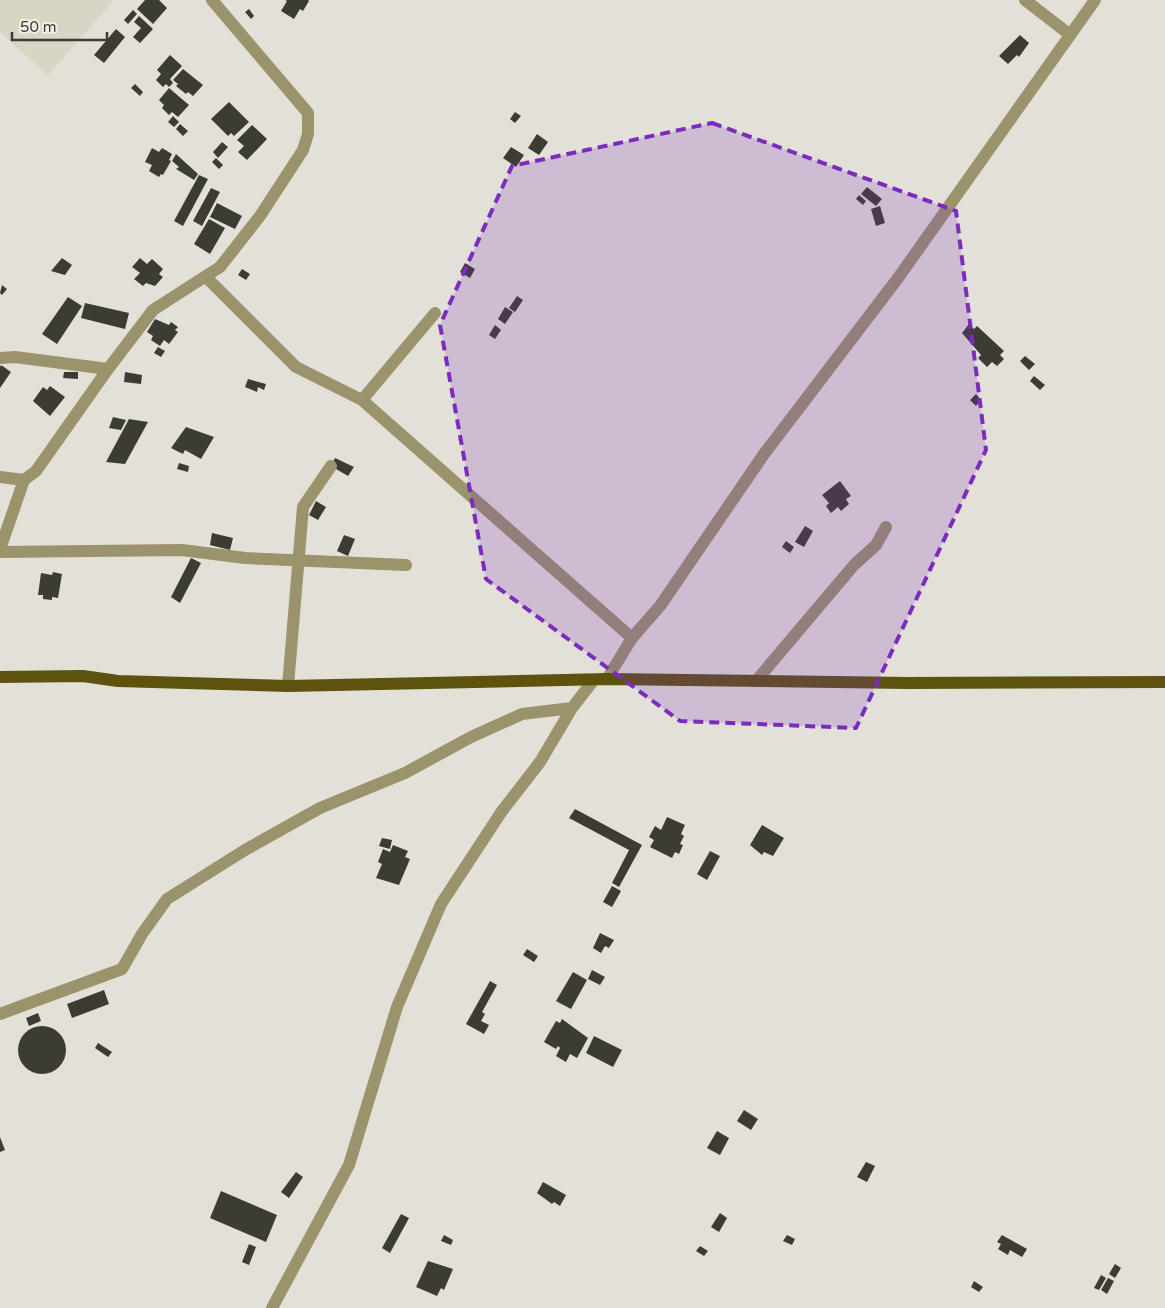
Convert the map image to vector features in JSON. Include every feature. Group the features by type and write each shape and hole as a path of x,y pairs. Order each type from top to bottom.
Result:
{"main road":[{"path":"0,677 83,676 118,681 288,686 593,681 607,679 1165,682"}],"street":[{"path":"212,0 308,113 308,134 303,150 260,216 220,267 153,310 108,369 36,471 24,480 0,551 182,550 298,562 406,565"},
{"path":"1025,0 1069,34"},
{"path":"607,679 632,638 660,606 764,454 898,278 1094,0"},
{"path":"206,277 296,367 362,400 632,638"},
{"path":"362,400 435,313"},
{"path":"0,358 16,357 108,369"},
{"path":"288,686 303,507 331,466"},
{"path":"0,477 24,480"},
{"path":"756,681 854,565 876,545 886,528"},
{"path":"272,1308 349,1165 396,1007 441,904 502,812 540,762 572,708 593,681"},
{"path":"0,1014 122,969 142,934 167,899 245,850 320,808 406,773 471,737 522,714 572,708"}],"highlighted area":[{"path":"712,123 956,211 986,450 856,728 680,721 486,579 440,325 512,166"}],"shaded area":[{"path":"0,0 114,0 48,75 0,32"}],"building":[{"path":"145,0 159,0 167,8 153,24 137,9"},
{"path":"285,0 309,1 303,11 300,9 294,19 281,11 287,1"},
{"path":"249,9 254,16 251,19 245,12"},
{"path":"133,10 137,14 128,24 124,20"},
{"path":"139,16 153,29 140,43 133,37 141,28 134,22"},
{"path":"116,29 125,37 104,63 94,55"},
{"path":"1020,35 1029,43 1019,57 1017,55 1008,64 999,56"},
{"path":"170,55 182,66 170,79 173,83 169,87 166,84 163,87 156,80 161,74 157,70"},
{"path":"183,69 203,85 193,96 188,92 186,94 176,86 178,84 173,80"},
{"path":"135,84 143,92 140,96 131,88"},
{"path":"169,88 189,105 178,117 172,112 169,115 162,108 164,105 159,100"},
{"path":"229,102 249,122 234,136 231,133 228,136 211,119"},
{"path":"515,112 521,116 515,123 510,119"},
{"path":"173,116 179,122 174,127 168,122"},
{"path":"180,124 188,131 183,136 176,129"},
{"path":"252,125 267,139 247,160 238,152 244,146 237,140"},
{"path":"537,134 548,142 539,155 528,148"},
{"path":"222,142 228,147 218,158 213,152"},
{"path":"511,147 524,155 516,167 503,158"},
{"path":"152,148 159,152 162,148 172,154 169,160 171,161 163,175 161,174 159,177 149,171 152,165 145,162"},
{"path":"176,154 198,174 194,180 176,169 179,167 172,161"},
{"path":"216,158 223,165 219,169 212,162"},
{"path":"199,175 208,179 183,226 174,221"},
{"path":"867,187 882,199 876,206 861,194"},
{"path":"211,188 220,192 202,226 193,221"},
{"path":"859,195 866,201 863,205 856,199"},
{"path":"217,203 242,216 235,229 210,217"},
{"path":"880,206 885,223 876,226 871,209"},
{"path":"209,219 225,228 210,254 194,244"},
{"path":"62,258 72,265 65,275 51,271"},
{"path":"140,258 147,264 152,259 163,269 159,274 163,277 155,286 146,283 143,286 134,279 140,273 132,267"},
{"path":"465,263 475,269 470,278 460,272"},
{"path":"242,269 250,274 246,280 238,275"},
{"path":"2,285 7,289 2,295 0,293"},
{"path":"517,296 523,300 515,312 509,308"},
{"path":"68,297 82,306 57,344 42,334"},
{"path":"85,303 129,313 125,329 81,318"},
{"path":"505,307 513,312 505,324 498,319"},
{"path":"155,319 169,325 171,322 178,327 175,330 178,332 169,344 164,340 160,346 151,340 153,336 147,332"},
{"path":"969,324 974,329 977,326 1004,351 1000,355 1004,359 997,366 992,362 987,367 978,358 981,355 962,333"},
{"path":"495,325 501,330 495,339 489,335"},
{"path":"158,347 165,351 161,357 154,353"},
{"path":"1025,356 1035,364 1029,370 1020,361"},
{"path":"1,365 11,372 0,388 0,367"},
{"path":"64,372 78,372 78,379 63,378"},
{"path":"125,372 142,375 141,384 124,382"},
{"path":"1034,376 1045,385 1040,390 1030,381"},
{"path":"248,379 266,384 264,390 258,387 257,392 245,387"},
{"path":"50,386 65,397 50,416 33,401 43,387 47,390"},
{"path":"976,394 981,400 976,406 970,400"},
{"path":"113,417 126,420 121,430 109,428"},
{"path":"129,419 148,422 125,464 106,462"},
{"path":"186,427 214,437 201,459 185,450 183,454 171,448"},
{"path":"335,458 354,467 348,476 331,466"},
{"path":"179,463 189,466 188,472 177,469"},
{"path":"840,481 851,496 846,499 849,504 841,511 838,507 831,513 826,506 829,503 822,495"},
{"path":"316,501 326,507 318,520 309,515"},
{"path":"805,526 813,531 804,547 795,542"},
{"path":"212,533 233,538 230,550 210,545"},
{"path":"344,535 355,539 348,556 337,551"},
{"path":"786,541 794,547 790,553 782,547"},
{"path":"191,558 201,563 180,603 171,597"},
{"path":"53,572 62,574 58,598 52,597 52,600 43,599 43,595 38,595 41,573 52,575"},
{"path":"575,809 642,845 619,887 612,883 629,850 569,818"},
{"path":"667,817 685,825 681,834 684,836 680,844 683,845 679,854 675,852 672,858 650,847 654,840 649,837 655,826 661,830"},
{"path":"762,825 784,838 773,856 764,852 762,855 750,845"},
{"path":"382,838 392,840 390,849 379,846"},
{"path":"393,845 408,851 405,857 410,859 399,885 376,878 382,864 378,862 383,849 390,852"},
{"path":"710,851 720,856 707,880 697,874"},
{"path":"612,886 621,891 612,907 603,902"},
{"path":"600,933 614,940 609,948 605,946 601,953 593,948"},
{"path":"527,949 538,956 534,962 523,955"},
{"path":"592,970 605,977 600,985 588,979"},
{"path":"573,972 587,980 571,1009 556,1001"},
{"path":"490,981 497,985 482,1012 485,1014 481,1021 489,1025 484,1034 466,1024"},
{"path":"104,990 109,1004 72,1018 67,1004"},
{"path":"38,1013 41,1021 29,1026 26,1018"},
{"path":"562,1019 588,1038 577,1058 570,1054 566,1062 556,1056 560,1048 558,1046 556,1049 544,1042 556,1021 560,1023"},
{"path":"42,1026 51,1028 59,1033 64,1041 66,1050 64,1059 59,1067 51,1072 42,1074 33,1072 25,1067 20,1059 18,1050 20,1041 25,1033 33,1028"},
{"path":"594,1036 622,1050 613,1067 586,1053"},
{"path":"98,1043 112,1052 108,1057 95,1048"},
{"path":"744,1110 758,1119 751,1130 737,1121"},
{"path":"717,1131 729,1138 720,1155 707,1148"},
{"path":"0,1137 5,1150 0,1152"},
{"path":"866,1162 875,1166 867,1182 857,1177"},
{"path":"296,1172 303,1177 289,1198 281,1192"},
{"path":"543,1182 566,1195 560,1206 554,1202 552,1204 537,1193"},
{"path":"221,1191 277,1215 266,1242 210,1218"},
{"path":"720,1213 727,1218 719,1232 711,1227"},
{"path":"401,1214 409,1218 390,1253 382,1248"},
{"path":"444,1235 453,1240 451,1245 441,1241"},
{"path":"787,1235 795,1239 792,1245 783,1241"},
{"path":"1002,1235 1027,1249 1022,1257 1010,1250 1008,1255 998,1249 1001,1244 997,1242"},
{"path":"249,1244 256,1247 249,1265 242,1262"},
{"path":"700,1246 708,1251 704,1256 696,1251"},
{"path":"428,1261 453,1269 444,1290 441,1288 437,1296 416,1287"},
{"path":"1115,1264 1121,1268 1115,1278 1109,1274"},
{"path":"1101,1275 1106,1278 1099,1290 1094,1288"},
{"path":"1108,1278 1114,1281 1107,1294 1101,1290"},
{"path":"974,1281 983,1287 979,1292 971,1287"}]}
